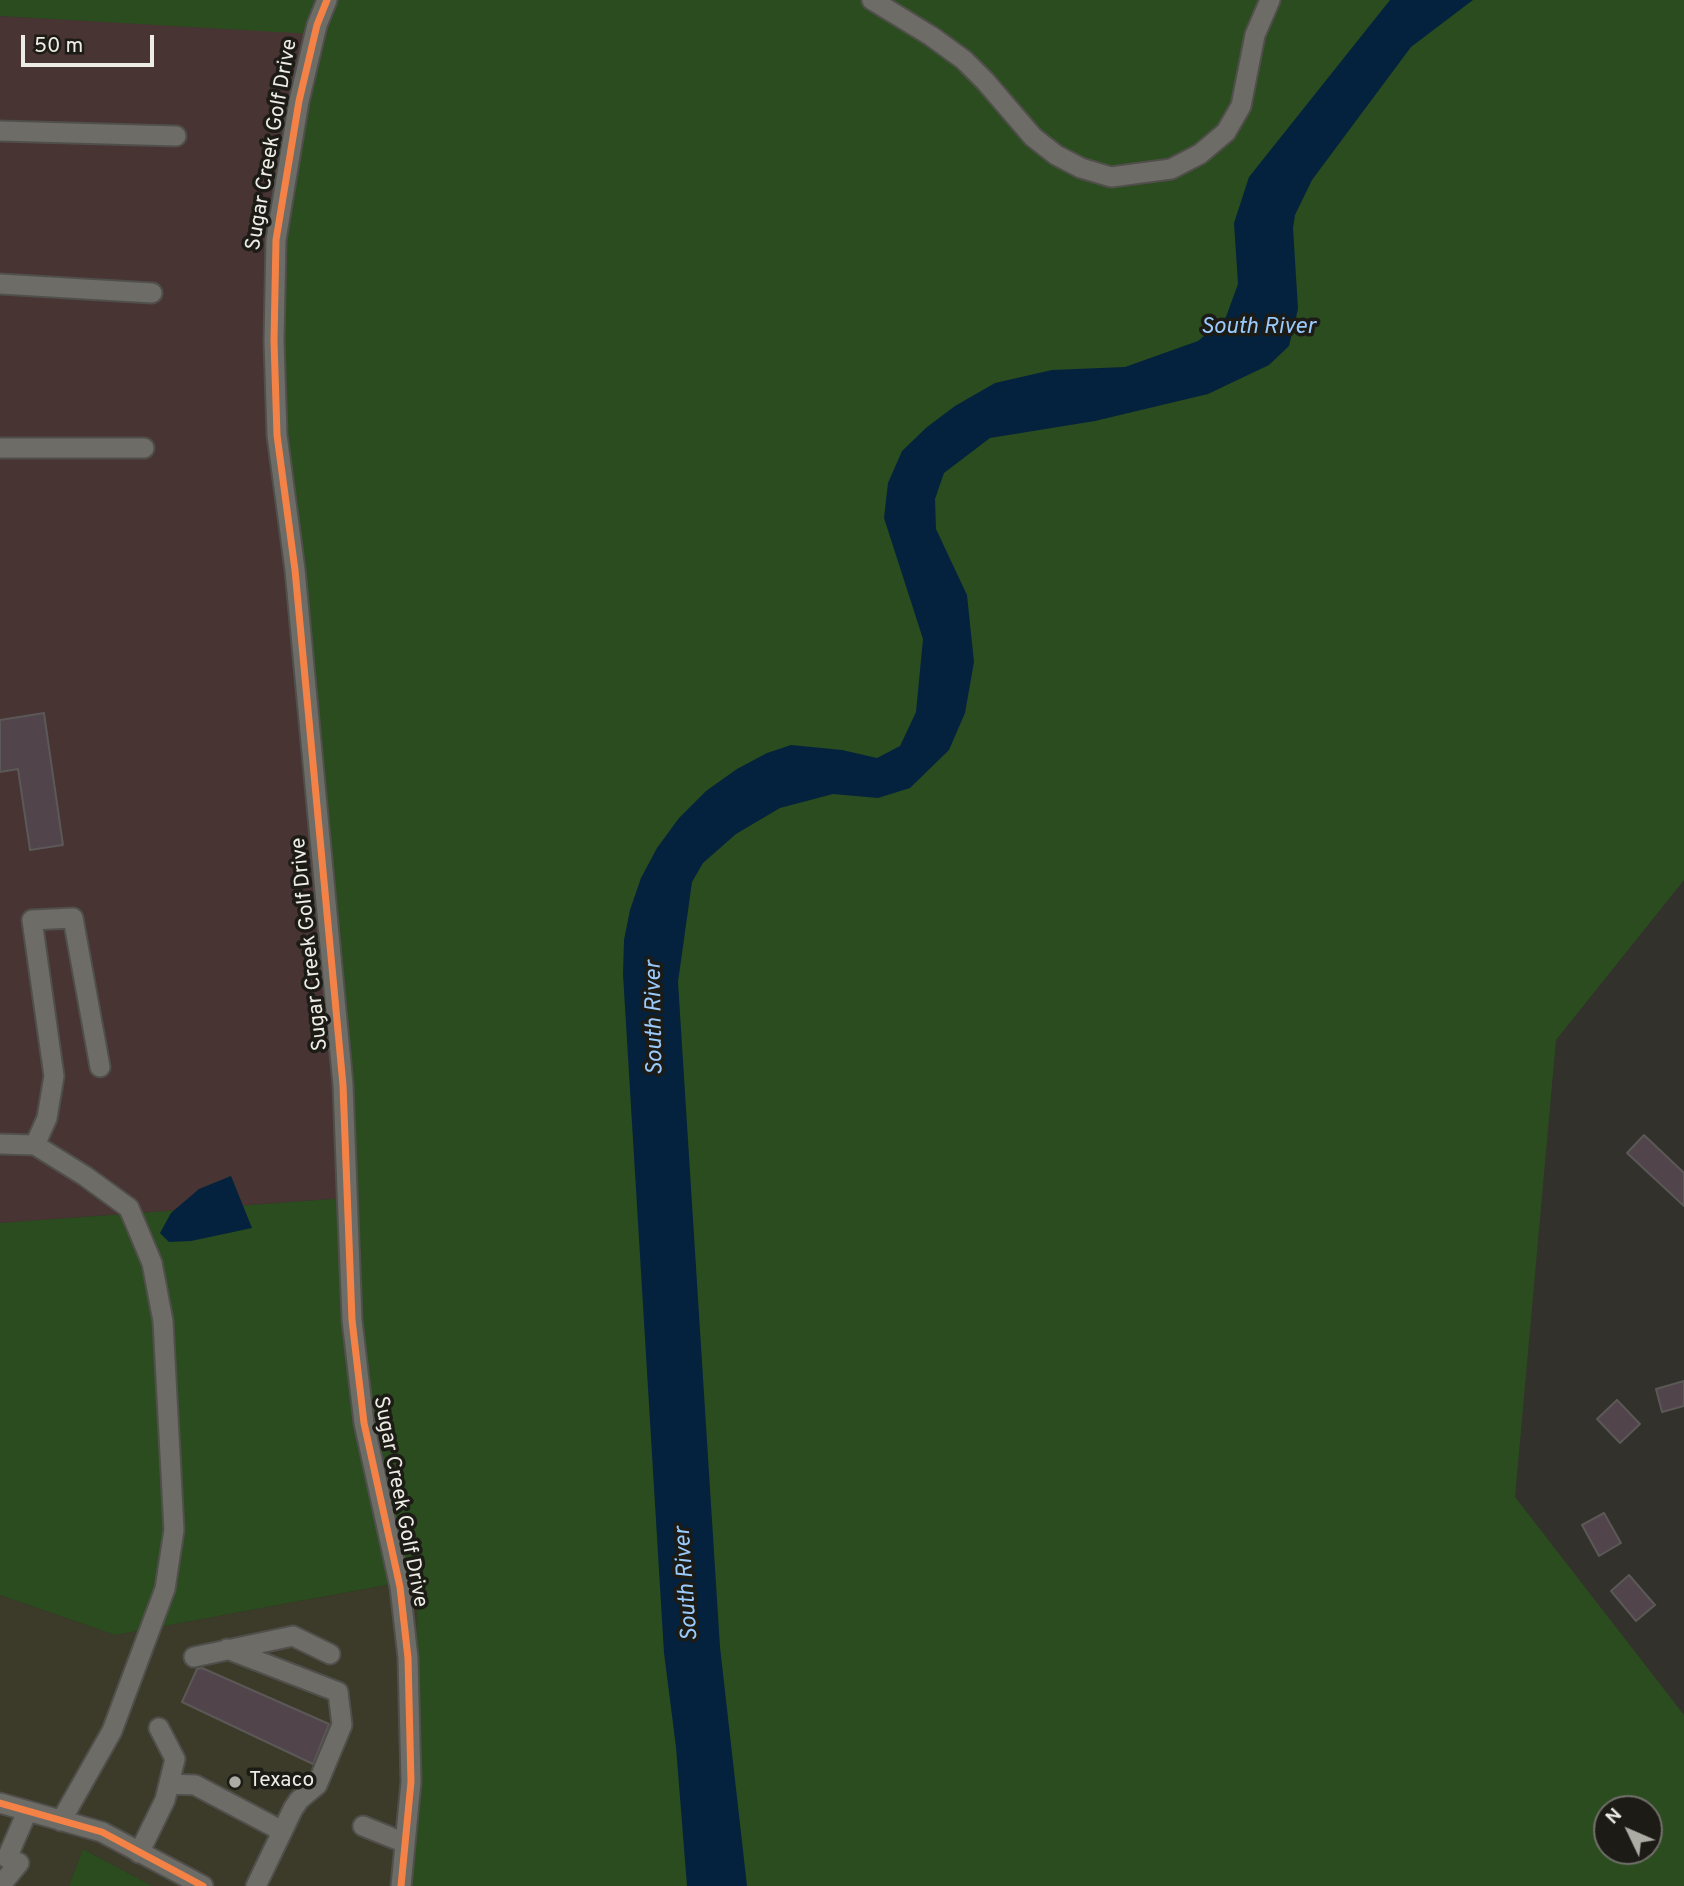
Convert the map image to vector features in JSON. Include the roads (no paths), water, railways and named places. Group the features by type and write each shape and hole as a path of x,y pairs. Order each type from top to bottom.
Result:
{"street":[{"name":"Sugar Creek Golf Drive","path":"327,0 317,25 299,101 276,240 274,341 277,435 295,570 343,1085 352,1320 364,1423 400,1587 408,1658 411,1782 401,1886"},
{"path":"872,0 932,36 964,60 985,80 1033,137 1056,155 1082,168 1111,177 1171,169 1200,155 1226,132 1241,106 1255,35 1270,0"},
{"path":"0,131 176,136"},
{"path":"0,284 152,293"},
{"path":"0,448 144,448"},
{"path":"35,1145 47,1118 54,1076 32,920 74,918 100,1067"},
{"path":"1,1138 35,1145 129,1208 152,1263 163,1321 174,1530 165,1589 112,1731 61,1821"},
{"path":"194,1657 293,1636 330,1654"},
{"path":"227,1649 338,1692 342,1725 317,1785 306,1803 282,1831 256,1886"},
{"path":"139,1853 165,1800 175,1759 159,1728"},
{"path":"169,1784 195,1785 282,1831"},
{"path":"0,1803 102,1832 203,1886"},
{"path":"0,1886 19,1863 7,1858 27,1812"},
{"path":"363,1826 405,1843"}],"water":[{"name":"South River","path":"1390,0 1473,0 1411,47 1312,180 1295,215 1293,228 1298,309 1289,346 1269,365 1208,394 1095,421 990,438 944,473 935,499 936,529 967,595 974,662 965,713 949,750 910,788 878,798 833,794 780,808 736,834 703,863 692,882 678,982 720,1647 747,1886 687,1886 676,1747 664,1653 623,974 624,940 630,910 641,878 657,848 679,818 706,791 737,769 767,753 791,745 842,750 877,758 900,746 916,712 923,639 884,518 888,483 902,451 927,427 955,406 995,383 1052,370 1125,367 1198,341 1226,317 1238,284 1234,223 1249,177"},
{"path":"231,1176 252,1228 191,1241 169,1242 160,1233 171,1213 199,1189"}],"place":[{"name":"Texaco","path":"235,1782"}]}
